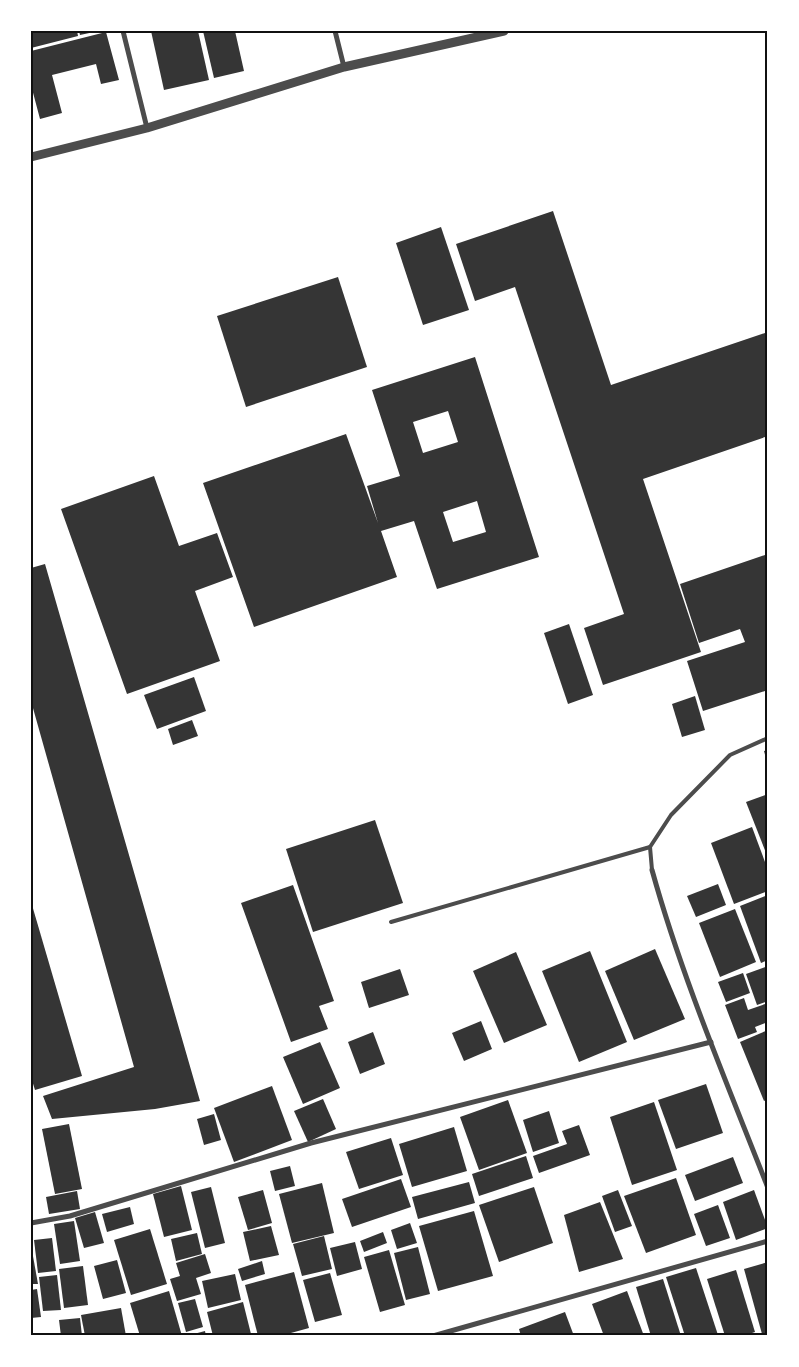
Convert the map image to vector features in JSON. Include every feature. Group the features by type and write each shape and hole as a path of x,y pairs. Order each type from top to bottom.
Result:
{"street":[{"path":"123,31 147,128"},
{"path":"335,31 344,67"},
{"path":"31,157 147,128 344,67 504,31"},
{"path":"652,870 662,905 711,1042 768,1188"},
{"path":"31,1223 70,1216 310,1143 711,1042"},
{"path":"433,1336 768,1241"}],"lane":[{"path":"652,870 650,847 671,815 730,755 768,738"},
{"path":"392,922 650,847"}],"building":[{"path":"31,31 77,31 78,36 31,48"},
{"path":"79,31 94,31 94,32 80,35"},
{"path":"151,31 198,31 209,80 164,90"},
{"path":"203,31 235,31 244,71 214,78"},
{"path":"106,32 119,80 101,84 96,64 52,75 62,113 40,119 31,85 31,51"},
{"path":"553,211 611,385 768,332 768,436 643,479 701,652 603,685 584,628 624,614 515,287 475,301 456,244"},
{"path":"441,227 469,310 423,325 396,243"},
{"path":"338,277 367,367 246,407 217,316"},
{"path":"475,357 539,557 437,589 414,521 381,531 397,577 254,627 203,483 346,434 378,523 367,486 400,476 372,390","holes":["448,411 458,442 423,453 413,422","477,501 486,532 453,542 443,512"]},
{"path":"154,476 179,546 217,533 233,577 195,591 220,661 127,694 61,509"},
{"path":"768,554 768,619 765,620 768,627 768,690 703,711 687,661 745,642 740,629 699,643 680,584"},
{"path":"45,564 200,1101 155,1109 52,1119 43,1096 134,1067 31,701 31,568"},
{"path":"569,624 593,695 568,704 544,633"},
{"path":"194,677 206,711 157,729 144,695"},
{"path":"695,696 705,730 682,737 672,704"},
{"path":"192,720 198,736 173,745 168,729"},
{"path":"768,750 768,762 767,762 764,751"},
{"path":"768,794 768,858 746,802"},
{"path":"375,820 403,903 313,932 286,849"},
{"path":"752,827 768,870 768,891 734,904 711,843"},
{"path":"718,884 726,905 696,917 687,896"},
{"path":"293,885 334,1001 319,1006 328,1029 291,1042 241,903"},
{"path":"768,895 768,960 761,963 740,906"},
{"path":"32,905 82,1076 35,1090 31,1077"},
{"path":"735,909 756,962 720,977 699,923"},
{"path":"655,949 685,1019 634,1040 605,971"},
{"path":"590,951 627,1042 579,1062 542,971"},
{"path":"516,952 547,1025 504,1043 473,971"},
{"path":"768,966 768,1001 757,1005 746,974"},
{"path":"400,969 409,995 369,1008 361,982"},
{"path":"743,973 750,993 726,1002 718,982"},
{"path":"744,998 748,1010 768,1003 768,1022 755,1027 757,1032 738,1039 725,1005"},
{"path":"481,1021 492,1049 464,1061 452,1033"},
{"path":"768,1030 768,1099 764,1101 740,1042"},
{"path":"373,1032 385,1064 360,1074 348,1042"},
{"path":"320,1042 340,1088 303,1104 283,1057"},
{"path":"706,1084 723,1133 676,1149 658,1100"},
{"path":"272,1086 292,1140 234,1162 214,1108"},
{"path":"323,1099 336,1129 308,1142 294,1111"},
{"path":"508,1100 527,1153 479,1170 460,1117"},
{"path":"654,1102 677,1170 632,1185 610,1117"},
{"path":"549,1111 559,1143 533,1152 523,1120"},
{"path":"214,1114 221,1140 204,1145 197,1119"},
{"path":"69,1124 82,1189 55,1194 42,1129"},
{"path":"579,1125 590,1155 539,1173 533,1156 567,1144 562,1131"},
{"path":"454,1127 467,1171 412,1187 399,1144"},
{"path":"391,1138 403,1175 359,1189 346,1152"},
{"path":"526,1156 533,1178 479,1196 472,1174"},
{"path":"733,1157 743,1183 695,1201 685,1175"},
{"path":"290,1166 295,1186 275,1191 270,1171"},
{"path":"676,1178 696,1235 646,1253 624,1196"},
{"path":"401,1179 411,1207 352,1227 342,1199"},
{"path":"469,1182 475,1203 418,1219 412,1197"},
{"path":"322,1183 334,1233 292,1243 279,1194"},
{"path":"181,1186 192,1230 164,1237 153,1194"},
{"path":"211,1187 225,1243 205,1248 191,1192"},
{"path":"534,1187 553,1243 499,1262 479,1205"},
{"path":"263,1190 272,1223 248,1230 238,1197"},
{"path":"618,1190 632,1226 615,1232 602,1196"},
{"path":"754,1190 768,1228 736,1240 723,1202"},
{"path":"77,1191 80,1209 49,1214 46,1197"},
{"path":"600,1202 623,1259 579,1272 564,1215"},
{"path":"718,1205 730,1238 706,1246 694,1214"},
{"path":"130,1207 134,1224 107,1232 102,1214"},
{"path":"474,1211 493,1276 438,1291 419,1226"},
{"path":"95,1212 104,1243 84,1248 75,1218"},
{"path":"74,1221 80,1261 60,1264 54,1224"},
{"path":"410,1223 417,1243 397,1249 391,1230"},
{"path":"271,1226 279,1255 250,1261 243,1232"},
{"path":"150,1229 167,1284 131,1295 114,1240"},
{"path":"383,1232 387,1243 364,1252 360,1241"},
{"path":"197,1233 202,1254 176,1261 171,1239"},
{"path":"324,1236 332,1269 302,1276 293,1244"},
{"path":"52,1238 56,1271 38,1273 34,1240"},
{"path":"355,1242 362,1269 337,1276 330,1248"},
{"path":"31,1245 38,1284 31,1284"},
{"path":"418,1247 430,1294 406,1300 394,1253"},
{"path":"389,1250 405,1305 380,1312 364,1257"},
{"path":"205,1254 211,1273 196,1278 201,1294 177,1301 170,1279 180,1276 176,1263"},
{"path":"117,1260 126,1293 103,1299 94,1266"},
{"path":"262,1261 265,1274 242,1281 238,1269"},
{"path":"768,1262 768,1332 762,1334 744,1269"},
{"path":"83,1266 88,1305 64,1308 59,1269"},
{"path":"696,1268 717,1336 685,1336 666,1277"},
{"path":"736,1270 755,1332 743,1336 725,1336 707,1279"},
{"path":"294,1272 309,1328 280,1336 258,1336 245,1285"},
{"path":"330,1273 342,1315 315,1322 303,1280"},
{"path":"235,1274 241,1300 208,1308 202,1281"},
{"path":"57,1275 61,1310 43,1311 39,1277"},
{"path":"663,1279 681,1336 651,1336 636,1287"},
{"path":"37,1289 41,1317 31,1318 31,1290"},
{"path":"169,1291 182,1336 140,1336 130,1303"},
{"path":"627,1291 644,1336 604,1336 592,1304"},
{"path":"195,1299 203,1327 186,1332 178,1303"},
{"path":"243,1302 251,1334 213,1336 207,1312"},
{"path":"121,1308 126,1336 85,1336 81,1315"},
{"path":"565,1312 574,1336 521,1336 519,1329"},
{"path":"80,1318 82,1336 61,1336 59,1320"},
{"path":"205,1331 206,1336 190,1335"}]}
